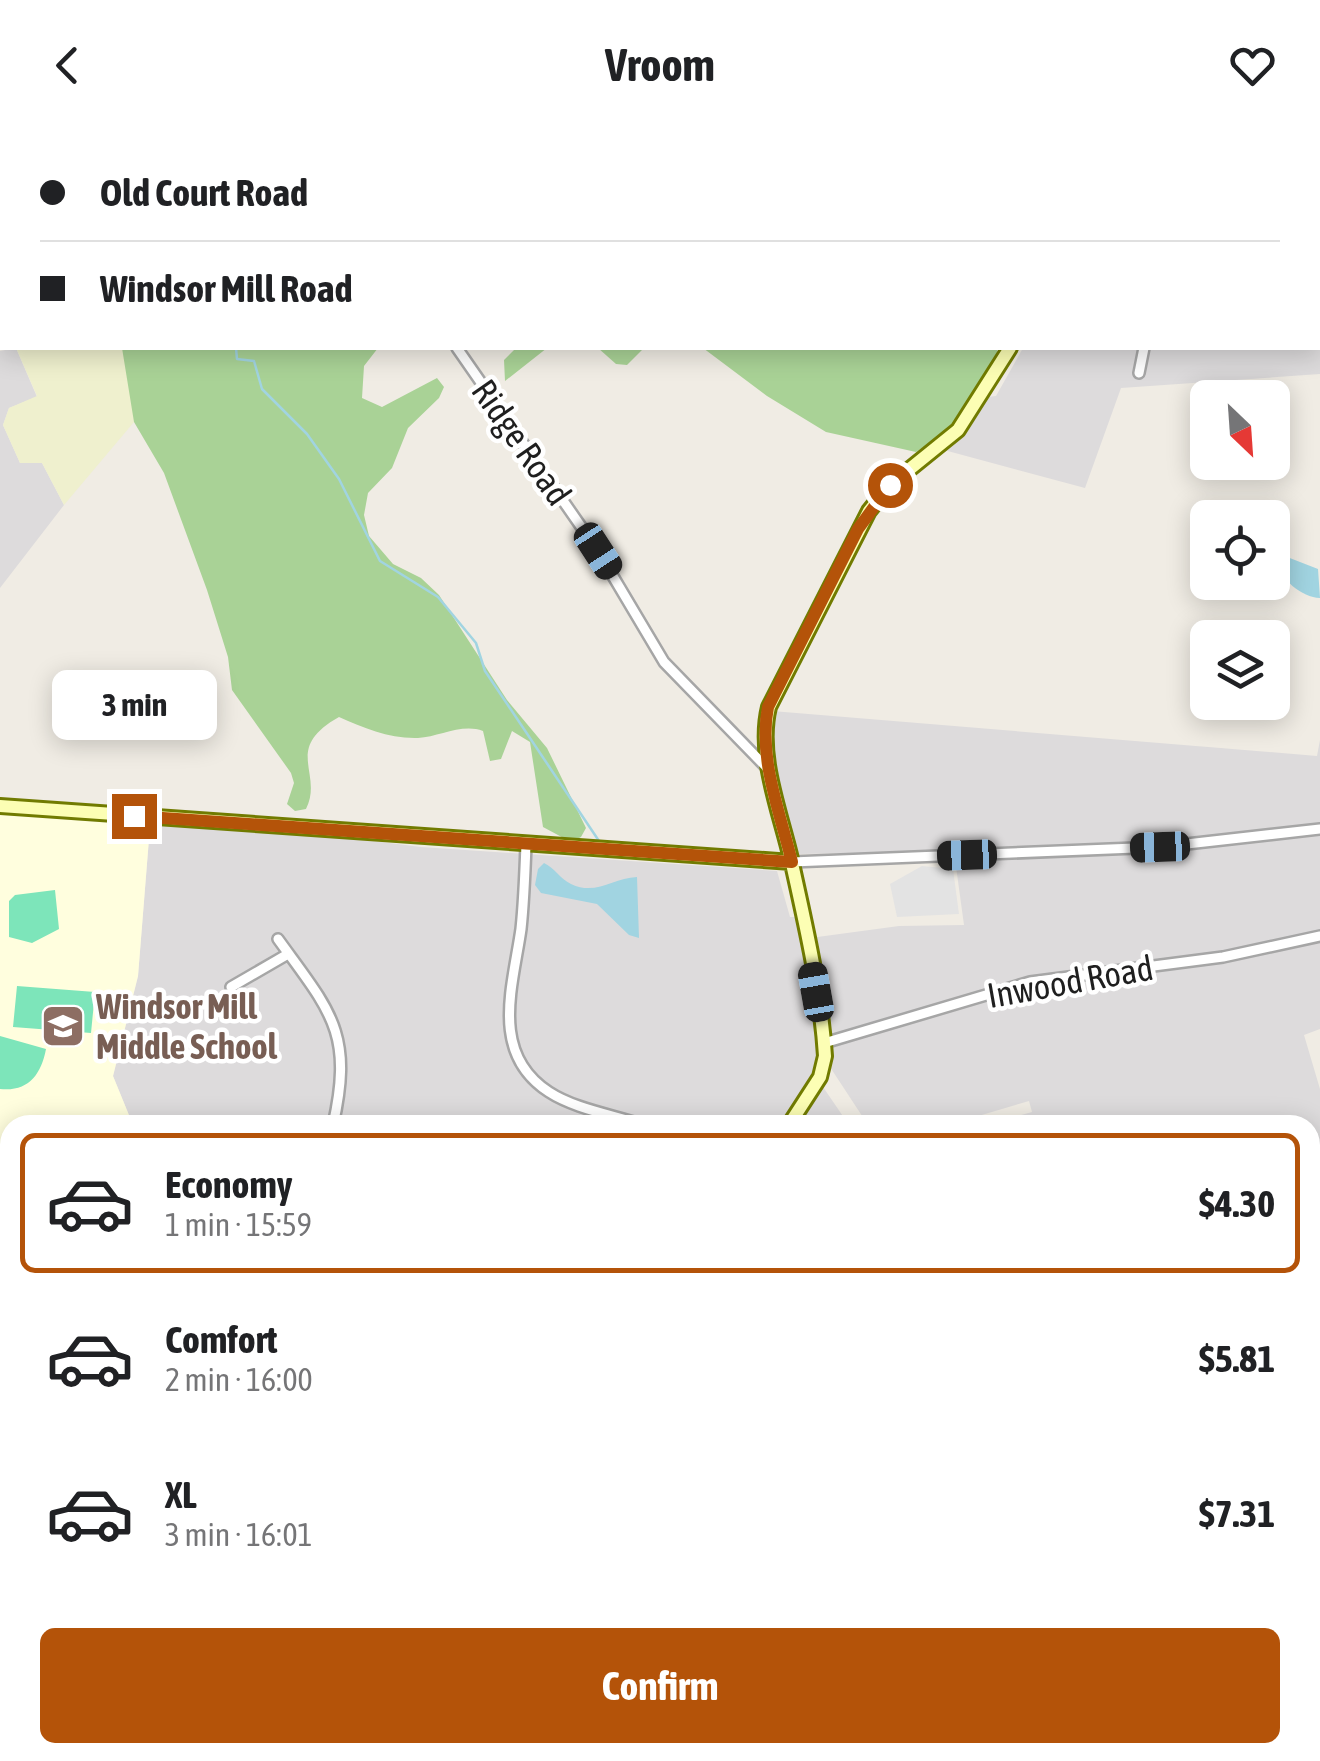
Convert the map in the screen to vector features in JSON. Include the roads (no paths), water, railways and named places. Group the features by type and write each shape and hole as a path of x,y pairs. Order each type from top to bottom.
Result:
{"main road":[{"path":"795,1115 820,1077 824,1043 792,862 770,771 765,730 772,696 858,529 890,485 958,430 1009,350"},
{"path":"0,806 792,862"}],"street":[{"name":"Ridge Road","path":"458,350 598,551 664,662 770,771"},
{"path":"1139,373 1144,350"},
{"path":"792,862 1160,847 1320,829"},
{"path":"526,844 521,930 508,1017 512,1045 526,1070 548,1091 616,1115"},
{"name":"Inwood Road","path":"824,1043 1030,982 1210,960 1320,936"},
{"path":"278,939 324,1002 338,1033 343,1072 335,1115"},
{"path":"231,987 288,954"}],"water":[{"path":"1290,558 1318,569 1320,598 1290,583"},
{"path":"544,863 567,882 580,887 637,877 639,938 629,935 597,904 541,893 535,885 538,869"}],"waterway":[{"path":"236,350 237,359 254,361 262,389 307,434 339,479 380,561 438,597 476,643 485,671 599,841"}],"place":[{"name":"Windsor Mill Middle School","path":"63,1026"}]}
